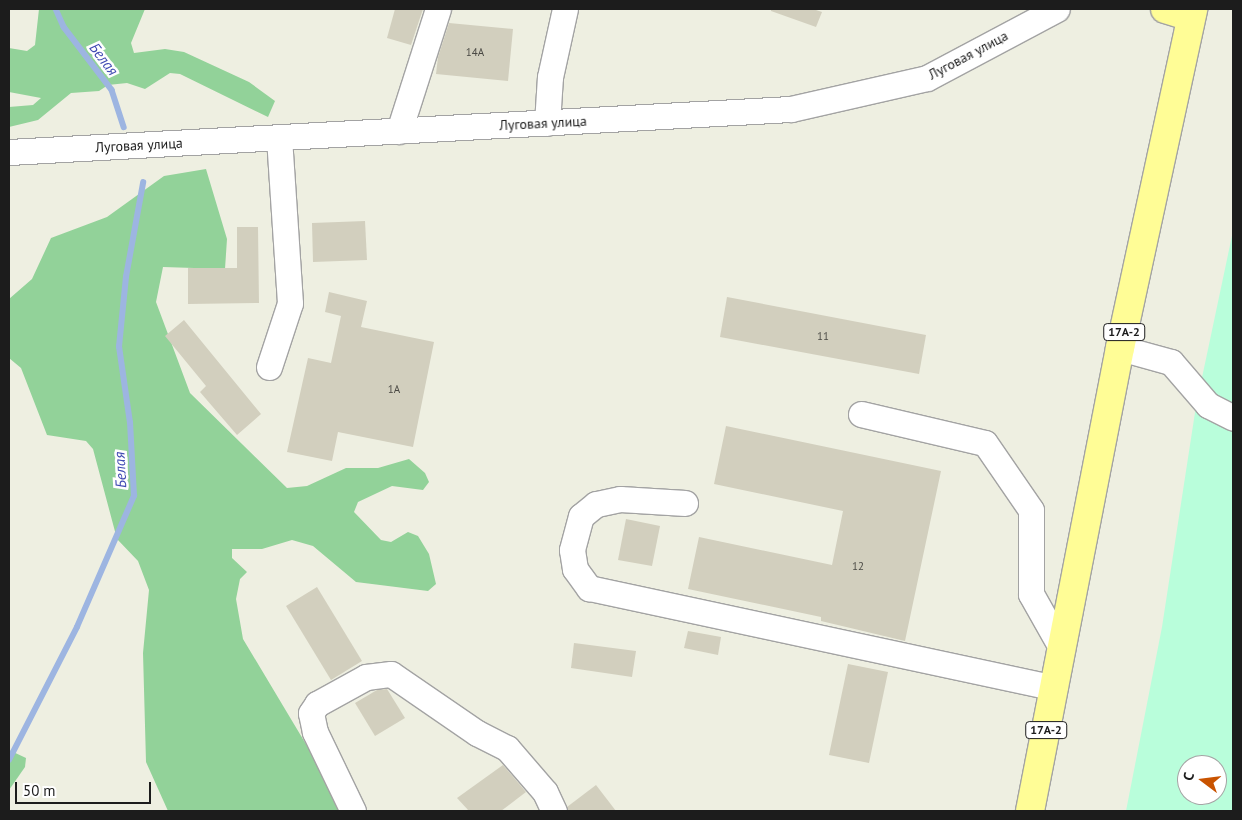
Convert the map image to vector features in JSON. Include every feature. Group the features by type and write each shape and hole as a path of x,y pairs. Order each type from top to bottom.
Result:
{"main road":[{"path":"1165,9 1192,13"},
{"name":"17А-2","path":"1030,811 1120,348 1192,13"}],"street":[{"path":"399,131 438,9"},
{"path":"547,123 550,77 565,9"},
{"name":"Луговая улица","path":"9,152 791,109 927,78 1057,9"},
{"path":"269,367 290,304 279,138"},
{"path":"1120,348 1171,362 1208,404 1233,418"},
{"path":"861,414 985,443 1031,510 1031,594 1062,649"},
{"path":"685,503 620,499 596,504 581,516 572,550 575,569 589,588 1054,688"},
{"path":"352,811 315,732 311,713 316,704 366,677 391,674 477,733 507,748 545,792 554,811"}],"green space":[{"path":"39,9 145,9 131,43 134,53 165,49 184,52 249,82 275,101 268,117 180,74 170,73 145,89 127,83 108,85 99,91 71,93 38,120 9,127 9,107 33,105 41,98 9,92 9,48 27,51 35,45"},
{"path":"206,169 227,239 225,269 163,267 156,302 190,393 287,488 307,486 346,468 378,468 409,459 425,473 429,482 423,490 392,486 358,502 354,512 381,540 391,542 408,532 418,536 429,554 436,584 428,591 356,582 313,546 292,540 262,549 232,549 232,558 247,572 240,579 236,599 243,639 346,811 168,811 146,762 143,653 149,590 138,561 117,539 93,449 86,441 47,435 21,368 9,358 9,299 32,279 51,238 107,217 164,176"},
{"path":"1233,231 1233,811 1126,811 1162,627 1196,406"},
{"path":"9,750 26,758 25,767 9,790"}],"building":[{"path":"395,9 423,9 411,45 387,38"},
{"path":"771,9 813,9 822,12 816,27 771,11"},
{"path":"449,23 513,29 508,81 436,74 438,57"},
{"path":"365,221 367,260 313,262 312,223"},
{"path":"237,227 258,227 259,303 188,304 188,268 237,268"},
{"path":"329,292 367,301 361,327 434,342 413,447 338,432 332,461 287,452 308,358 331,363 341,316 325,312"},
{"path":"727,297 926,335 919,374 720,337"},
{"path":"184,320 261,414 237,435 200,392 206,386 165,336"},
{"path":"726,426 941,471 905,641 821,621 821,617 688,589 699,537 832,565 843,511 714,484"},
{"path":"626,519 660,526 652,566 618,560"},
{"path":"317,587 362,661 331,680 286,606"},
{"path":"688,631 721,637 718,655 684,648"},
{"path":"574,643 636,651 632,677 571,668"},
{"path":"848,664 888,672 869,763 829,755"},
{"path":"387,689 405,718 375,736 355,703 377,690"},
{"path":"503,765 526,792 501,811 469,811 457,798"},
{"path":"596,785 616,811 568,811 567,807"}],"waterway":[{"name":"Белая","path":"56,9 64,27 112,90 124,127"},
{"name":"Белая","path":"9,760 77,627 134,496 130,423 119,347 126,277 143,183"}]}
